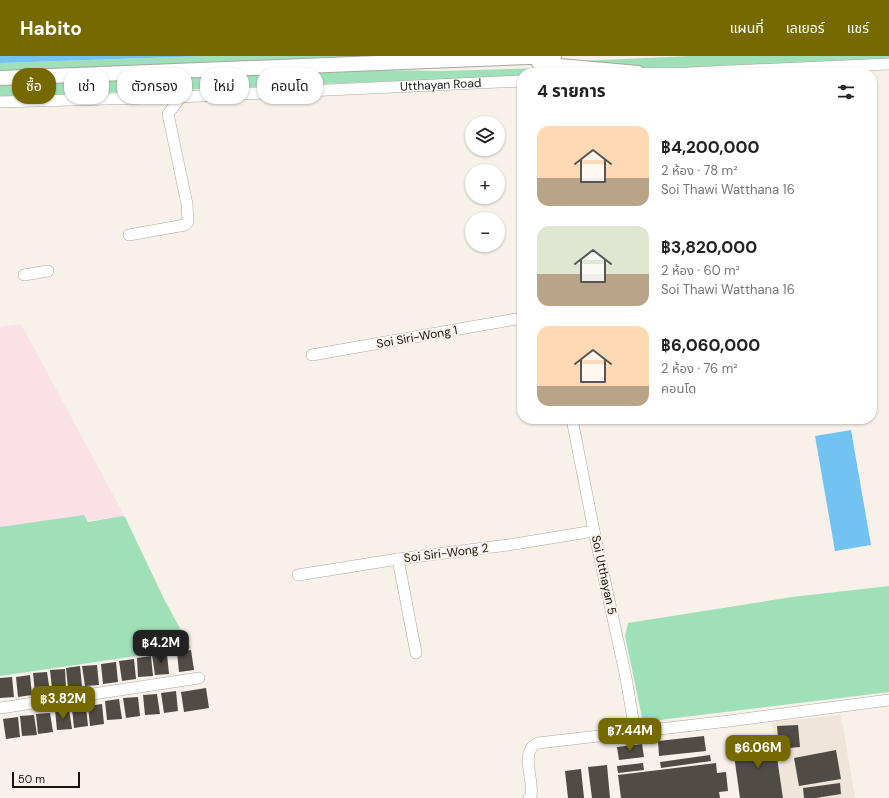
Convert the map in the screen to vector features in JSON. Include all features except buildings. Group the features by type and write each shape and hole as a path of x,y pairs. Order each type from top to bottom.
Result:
{"main road":[{"name":"Utthayan Road","path":"0,78 554,56"},
{"path":"515,58 548,65 582,68"}],"street":[{"path":"800,68 889,64"},
{"name":"Utthayan Road","path":"192,96 517,81"},
{"name":"Utthayan Road","path":"0,102 117,99"},
{"path":"129,235 185,226 188,222 187,204 168,114 176,104"},
{"path":"24,275 48,271"},
{"name":"Soi Siri-Wong 1","path":"312,355 517,319"},
{"name":"Soi Utthayan 5","path":"573,424 594,531 626,678 635,731"},
{"name":"Soi Siri-Wong 2","path":"298,575 398,559 508,545 594,531"},
{"path":"398,559 416,653"},
{"path":"0,708 198,678"},
{"path":"529,798 532,791 528,760 529,751 538,743 728,721 889,700"}],"shaded area":[{"path":"21,324 125,517 121,516 0,534 0,327"},
{"path":"841,715 855,798 784,798 772,722"}],"green space":[{"path":"206,56 386,56 56,69 12,68 12,71 0,71 0,63"},
{"path":"691,56 889,56 889,60 715,68 620,68 579,64 579,61"},
{"path":"517,69 517,76 323,84 323,72"},
{"path":"249,75 257,75 257,87 249,87"},
{"path":"192,77 200,77 200,89 192,89"},
{"path":"117,80 117,92 109,93 109,81"},
{"path":"64,82 64,94 56,95 56,83"},
{"path":"0,85 12,85 12,97 0,97"},
{"path":"84,515 88,522 122,516 125,517 165,601 191,648 0,676 0,527"},
{"path":"889,586 889,692 643,722 625,636 628,623 792,597"}],"water":[{"path":"0,56 206,56 0,63"},
{"path":"851,430 871,545 835,551 815,436"}]}
